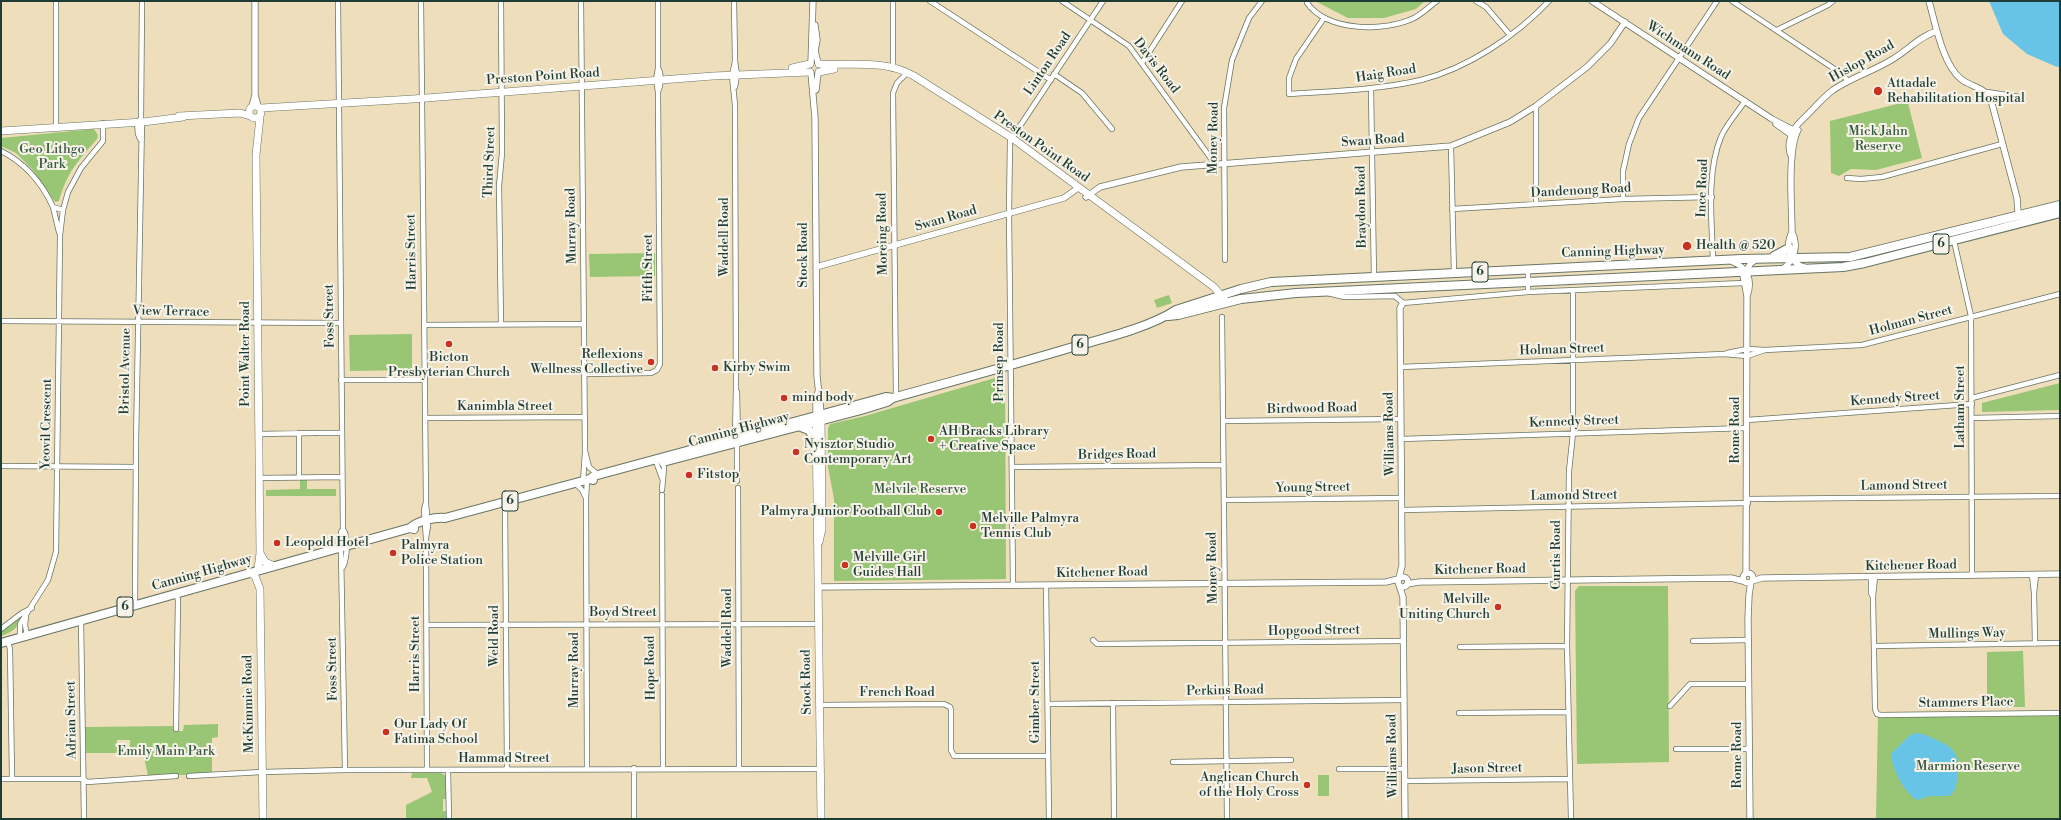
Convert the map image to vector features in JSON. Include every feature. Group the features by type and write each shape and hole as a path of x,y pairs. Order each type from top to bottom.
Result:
{"highway":[{"name":"Canning Highway","path":"4,642 272,565 410,528 414,529 426,524 441,522 444,518 574,483 587,480 597,480 737,439 819,418 886,397 895,397 1011,366 1090,342 1167,316 1178,316 1260,284 1292,280 1374,278 1528,268 1758,258 1835,259 1866,255 2060,205"},
{"name":"Canning Highway","path":"1221,300 1323,292 1810,269 1865,264 2060,214"},
{"path":"1770,258 1783,253 1789,248"},
{"path":"1260,284 1262,296"},
{"name":"Canning Highway","path":"737,439 800,427 819,418"},
{"path":"800,427 809,430 816,442"},
{"name":"Canning Highway","path":"587,480 598,474 659,461"}],"main road":[{"name":"Preston Point Road","path":"1,131 298,108 310,110 339,105 422,98 815,68 879,65 914,76 1011,140 1087,196 1209,289 1221,300"},
{"name":"Preston Point Road","path":"893,69 921,83 1011,140"},
{"name":"Point Walter Road","path":"256,112 260,569"},
{"name":"Stock Road","path":"819,418 816,442 816,534 818,544 821,819"},
{"name":"Stock Road","path":"818,544 822,529 819,418"},
{"path":"260,553 265,562 272,565"},
{"name":"McKimmie Road","path":"260,569 262,582 260,589 263,819"},
{"path":"249,572 255,576 260,589"}],"street":[{"path":"56,1 56,126"},
{"name":"Bristol Avenue","path":"135,604 140,139 143,134 141,119 142,1"},
{"name":"Point Walter Road","path":"255,1 256,112"},
{"name":"Foss Street","path":"338,1 342,477 343,528 345,532 343,546 345,561 342,567 345,770"},
{"name":"Harris Street","path":"422,1 427,625 426,770"},
{"name":"Third Street","path":"501,1 502,153 499,186 501,324"},
{"name":"Murray Road","path":"581,1 585,417 587,480 587,769"},
{"name":"Fifth Street","path":"585,374 651,373 657,370 660,364 658,1"},
{"name":"Waddell Road","path":"734,1 737,482"},
{"name":"Stock Road","path":"813,1 818,392 816,397 819,418"},
{"path":"893,1 893,69"},
{"path":"930,1 1051,80"},
{"name":"Davis Road","path":"1062,1 1129,46 1215,164"},
{"name":"Linton Road","path":"1011,140 1103,1"},
{"path":"1142,63 1182,1"},
{"name":"Money Road","path":"1225,260 1224,108 1232,60 1249,18 1262,1"},
{"path":"1308,2 1311,9 1324,18 1348,26 1383,26 1414,18 1437,1"},
{"path":"1476,1 1490,12 1510,35"},
{"name":"Haig Road","path":"1324,18 1296,59 1289,78 1289,94 1372,89 1422,79 1458,66 1493,48 1549,1"},
{"name":"Wichmann Road","path":"1592,1 1772,119 1774,123 1794,134"},
{"path":"1623,199 1623,171 1631,137 1639,118 1717,1"},
{"path":"1732,1 1842,74 1848,81"},
{"path":"1777,30 1828,5 1833,1"},
{"path":"1929,1 1937,31 1950,66 1961,79 1987,92 2020,97"},
{"name":"Swan Road","path":"1087,196 1100,187 1166,169 1225,163 1451,146 1510,122 1536,106 1587,67 1610,44 1625,22"},
{"name":"Hislop Road","path":"1794,134 1797,124 1824,97 1848,81 1894,59 1926,36 1937,31"},
{"path":"1054,74 1082,93 1112,129"},
{"name":"Moreing Road","path":"895,397 893,92 897,83 905,75"},
{"name":"Braydon Road","path":"1372,89 1374,278"},
{"path":"1987,92 1991,100 2017,198 2023,212 2015,225"},
{"name":"Ince Road","path":"1713,260 1712,197 1715,154 1722,136 1745,101"},
{"path":"1536,106 1536,204"},
{"name":"Yeovil Crescent","path":"24,636 26,616 48,580 56,554 60,235 63,210 68,192 76,177 103,141 103,123"},
{"path":"1780,270 1785,267 1794,253 1794,237 1792,232 1792,158 1789,154 1794,134"},
{"name":"Prinsep Road","path":"1011,140 1008,213 1014,585"},
{"path":"1847,178 1861,179 1882,177 2002,144"},
{"path":"1451,146 1454,274"},
{"name":"Yeovil Crescent","path":"1,151 28,169 37,180 52,207 60,235"},
{"name":"Swan Road","path":"816,267 1068,197 1077,189"},
{"name":"Dandenong Road","path":"1452,209 1623,199 1712,197"},
{"path":"52,207 63,210"},
{"path":"2021,215 2026,218 2040,219"},
{"path":"1792,232 1789,237 1789,256 1795,263 1810,269"},
{"name":"Latham Street","path":"1954,241 1971,316 1972,575"},
{"path":"1727,260 1743,267 1746,272 1751,263 1758,258"},
{"path":"1528,268 1528,292"},
{"name":"Rome Road","path":"1747,296 1749,291 1749,275 1746,272 1743,275 1747,296 1748,684 1750,819"},
{"name":"Canning Highway","path":"1323,292 1344,297 1395,296 1403,303 1528,292 1744,283"},
{"name":"Curtis Road","path":"1571,819 1567,646 1569,580 1569,471 1573,433 1573,291"},
{"name":"Holman Street","path":"1724,354 1747,349 1765,350 1862,345 2060,294"},
{"name":"Williams Road","path":"1403,303 1400,308 1402,566 1399,582 1403,597"},
{"name":"Money Road","path":"1222,317 1227,819"},
{"name":"View Terrace","path":"1,322 341,323"},
{"path":"424,325 584,324"},
{"name":"Holman Street","path":"1400,367 1724,354 1747,356 1765,350"},
{"path":"1972,398 2060,375"},
{"path":"342,380 424,380"},
{"name":"Kennedy Street","path":"1747,420 1972,404"},
{"path":"1972,418 2060,416"},
{"name":"Kanimbla Street","path":"425,418 585,417"},
{"name":"Birdwood Road","path":"1223,422 1401,419"},
{"name":"Kennedy Street","path":"1401,439 1747,428"},
{"path":"259,434 342,433"},
{"path":"299,434 299,477"},
{"name":"Murray Road","path":"586,450 589,467 598,474"},
{"name":"Hope Road","path":"659,461 664,473 662,478 661,624 663,768"},
{"name":"Bridges Road","path":"1012,467 1223,465"},
{"path":"1,466 136,467"},
{"path":"259,478 342,477"},
{"path":"574,483 582,490 586,498"},
{"name":"Waddell Road","path":"738,488 739,768"},
{"name":"Lamond Street","path":"1402,510 1568,507 1748,501 2060,496"},
{"name":"Young Street","path":"1224,500 1402,498"},
{"name":"Weld Road","path":"505,502 507,769"},
{"name":"Williams Road","path":"1402,566 1406,582 1403,597 1405,819"},
{"name":"Kitchener Road","path":"1406,582 1731,578 1873,578 2060,574"},
{"path":"2034,575 2034,644"},
{"path":"1873,578 1875,646"},
{"path":"1399,582 1406,582"},
{"path":"1399,582 1406,582"},
{"name":"Kitchener Road","path":"818,587 1399,582"},
{"name":"Gimber Street","path":"1046,585 1048,819"},
{"path":"176,592 178,600 176,729"},
{"path":"1,628 22,612 32,608"},
{"name":"Adrian Street","path":"81,620 84,819"},
{"name":"Boyd Street","path":"427,625 818,624"},
{"name":"Hopgood Street","path":"1093,640 1097,644 1403,641"},
{"path":"1693,641 1748,640"},
{"path":"4,642 10,649 12,778"},
{"name":"Mullings Way","path":"1875,646 2060,643"},
{"path":"1460,647 1567,646"},
{"name":"Stammers Place","path":"1875,646 1875,709 1877,714 2060,713"},
{"path":"1670,706 1690,684 1748,684"},
{"name":"Perkins Road","path":"1048,704 1404,700"},
{"path":"1113,703 1114,819"},
{"name":"French Road","path":"819,705 944,704 950,707 951,710 951,750 954,756 1048,756"},
{"path":"1459,713 1568,712"},
{"path":"1676,749 1749,749"},
{"path":"1174,762 1291,760"},
{"path":"634,768 634,819"},
{"name":"Hammad Street","path":"189,776 345,770 634,768 820,769"},
{"path":"1339,769 1404,769"},
{"path":"448,770 449,819"},
{"path":"1,779 84,779 87,782 176,776"},
{"name":"Jason Street","path":"1405,781 1570,779"}],"green space":[{"path":"1315,1 1425,1 1416,9 1384,18 1348,18"},
{"name":"Mick Jahn Reserve","path":"1907,99 1922,158 1876,170 1851,169 1839,176 1831,173 1830,121 1901,103"},
{"name":"Geo Lithgo Park","path":"94,129 98,135 97,139 74,167 62,191 59,201 55,202 32,169 16,153 1,146 1,138"},
{"path":"655,253 655,276 590,277 589,254"},
{"path":"1169,295 1172,303 1157,308 1154,300"},
{"path":"412,334 412,370 350,371 349,335"},
{"name":"Melvile Reserve","path":"1005,375 1006,579 834,581 834,499 828,467 828,428 830,424 865,416"},
{"path":"2060,383 2060,410 1982,412 1982,403"},
{"path":"300,479 307,479 307,489 336,489 336,496 266,496 266,490 300,489"},
{"path":"1579,586 1668,586 1669,762 1577,764 1575,591"},
{"path":"23,615 22,619 15,628 1,636 1,630"},
{"path":"2023,651 2025,707 1987,707 1987,652"},
{"name":"Marmion Reserve","path":"2060,716 2060,819 1876,819 1878,717"},
{"name":"Emily Main Park","path":"218,724 218,737 212,738 212,774 148,776 144,757 139,757 138,751 130,751 130,740 117,740 117,753 86,753 85,727 175,726 175,731 183,731 184,725"},
{"path":"412,773 441,773 446,776 447,799 443,799 443,811 447,811 447,819 406,819 406,805 432,792 427,778 411,778"},
{"path":"1318,775 1329,775 1329,796 1318,796"}],"water":[{"path":"1989,1 2060,1 2060,66 2057,67 2027,54 2003,34"},
{"path":"1916,733 1944,743 1956,755 1958,760 1957,783 1954,791 1949,796 1930,796 1917,800 1908,792 1896,773 1891,754 1910,735"}],"place":[{"name":"Attadale Rehabilitation Hospital","path":"1878,91"},
{"name":"Health @ 520","path":"1687,246"},
{"name":"Bicton Presbyterian Church","path":"449,344"},
{"name":"Reflexions Wellness Collective","path":"651,362"},
{"name":"Kirby Swim","path":"715,368"},
{"name":"mind body","path":"784,398"},
{"name":"AH Bracks Library + Creative Space","path":"931,439"},
{"name":"Nyisztor Studio Contemporary Art","path":"796,452"},
{"name":"Fitstop","path":"689,475"},
{"name":"Palmyra Junior Football Club","path":"939,512"},
{"name":"Melville Palmyra Tennis Club","path":"973,526"},
{"name":"Leopold Hotel","path":"277,543"},
{"name":"Palmyra Police Station","path":"393,553"},
{"name":"Melville Girl Guides Hall","path":"845,565"},
{"name":"Melville Uniting Church","path":"1498,607"},
{"name":"Our Lady Of Fatima School","path":"386,732"},
{"name":"Anglican Church of the Holy Cross","path":"1307,785"}]}
